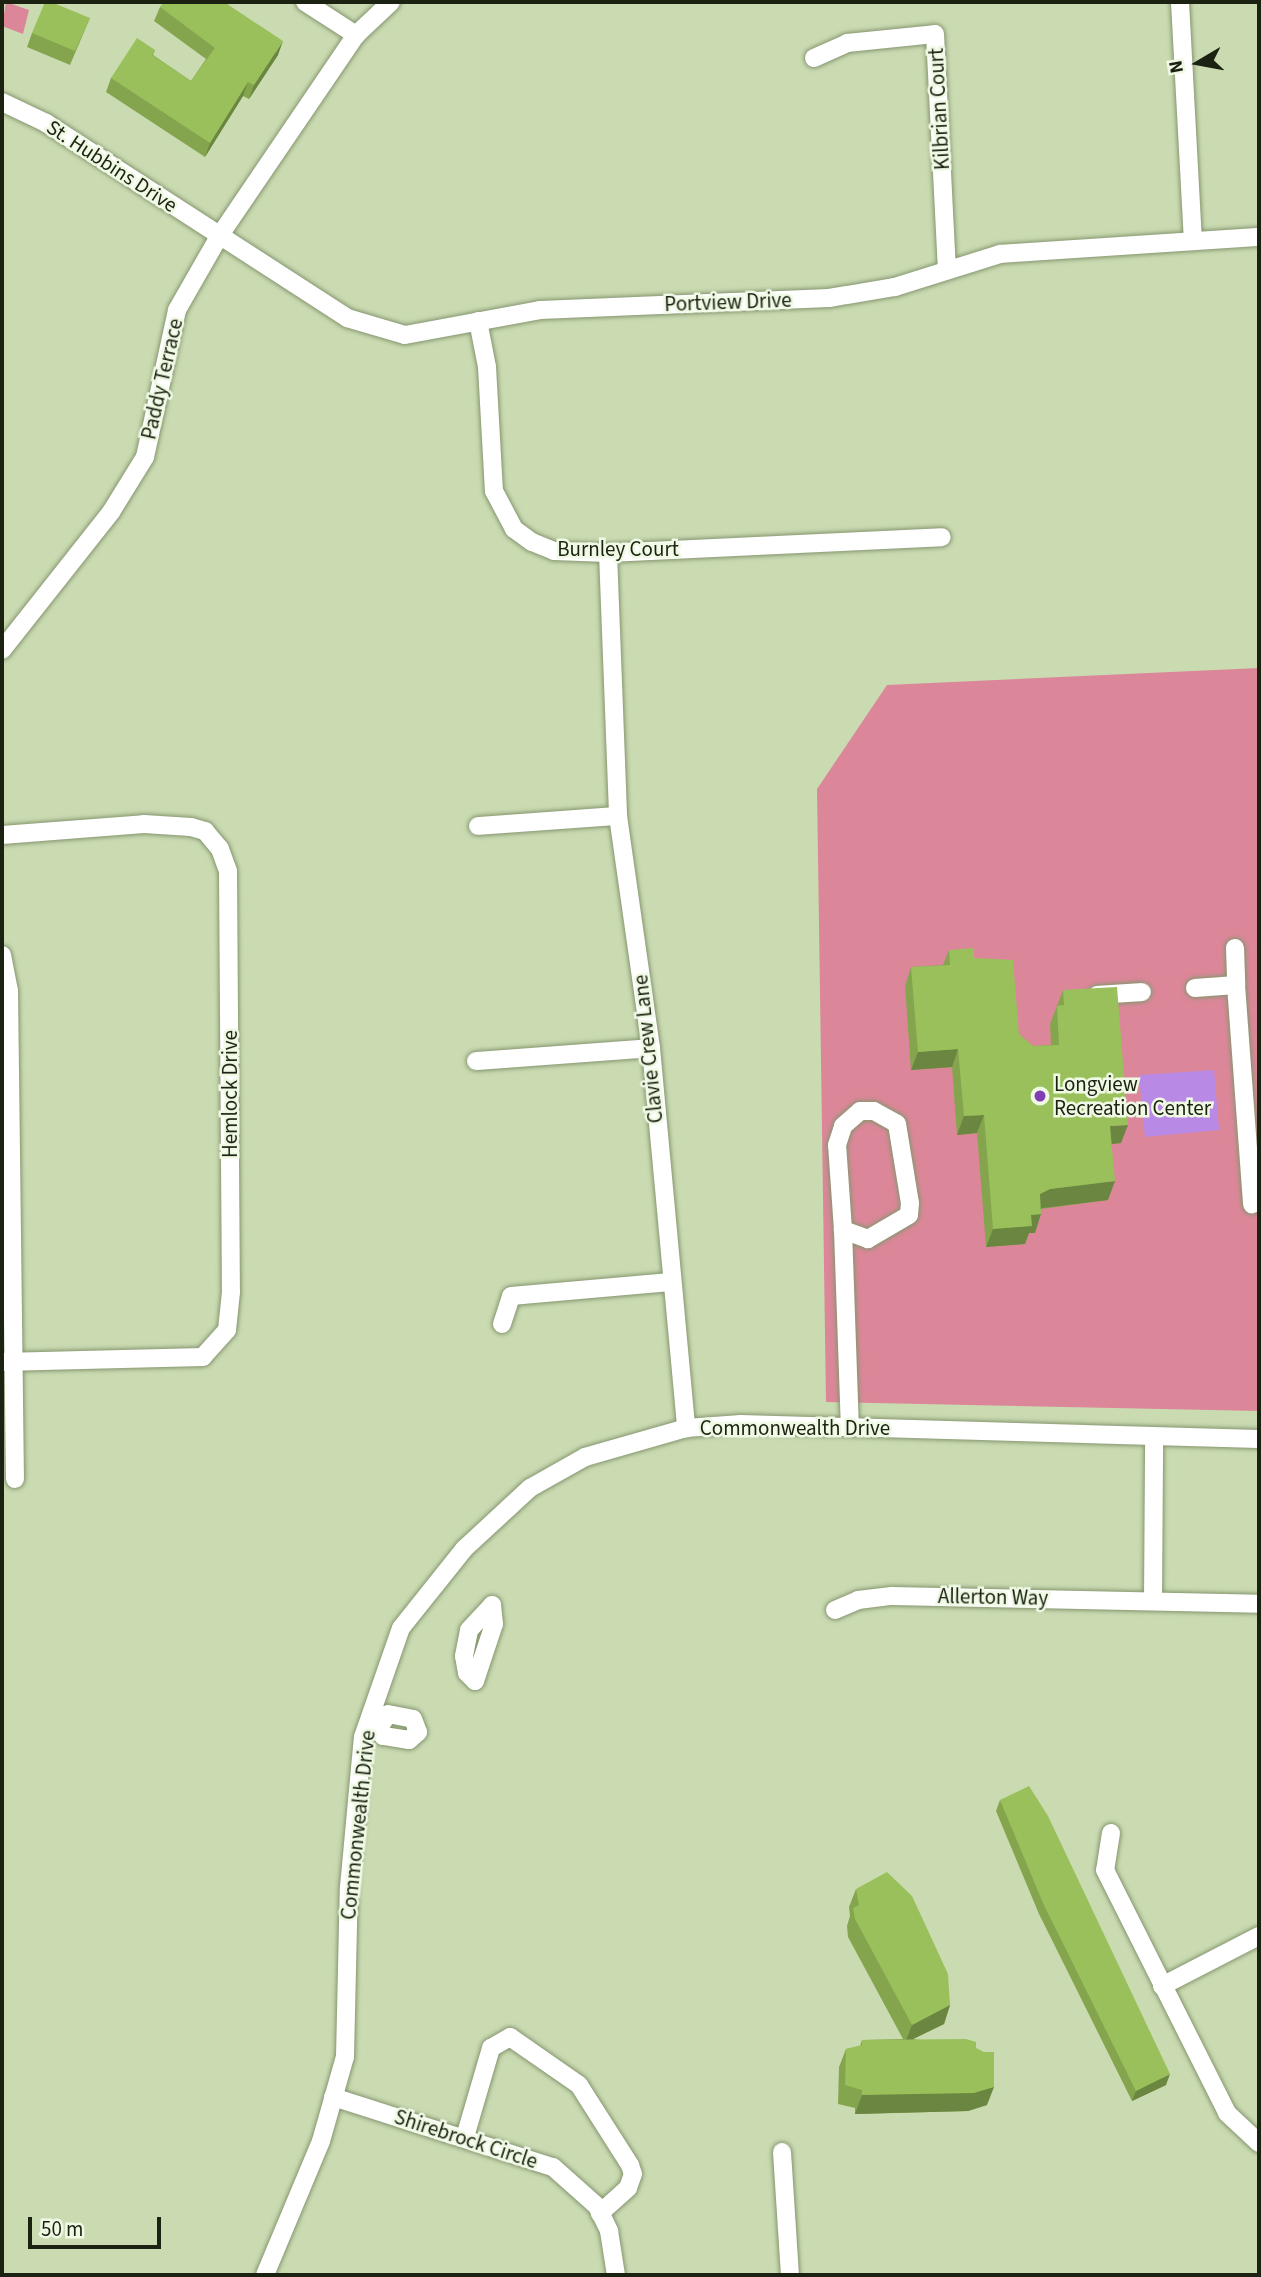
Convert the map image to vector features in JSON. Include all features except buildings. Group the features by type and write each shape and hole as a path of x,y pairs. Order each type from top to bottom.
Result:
{"street":[{"path":"305,2 356,35"},
{"name":"Paddy Terrace","path":"2,650 111,512 145,457 177,310 220,235 356,35 391,2"},
{"path":"1180,2 1193,240"},
{"name":"Kilbrian Court","path":"814,58 847,43 935,34 947,269"},
{"name":"St. Hubbins Drive","path":"2,102 46,123 220,235"},
{"name":"Portview Drive","path":"220,235 347,318 376,330 405,335 540,310 829,298 895,287 1000,254 1259,237"},
{"name":"Burnley Court","path":"478,321 487,367 494,491 502,511 514,528 543,547 608,553 942,537"},
{"name":"Clavie Crew Lane","path":"608,553 618,816 651,1048 685,1428"},
{"path":"478,826 618,816"},
{"name":"Hemlock Drive","path":"2,835 144,824 191,827 205,831 220,849 228,871 227,1330 203,1357 183,1360 8,1362"},
{"path":"1235,948 1252,1204"},
{"path":"2,954 9,990 8,1362 15,1479"},
{"path":"1195,988 1236,985"},
{"path":"1083,996 1142,992"},
{"path":"476,1061 651,1048"},
{"path":"843,1230 868,1239 909,1215 901,1133 897,1124 874,1111 860,1111 843,1126 837,1145 850,1427"},
{"path":"502,1324 511,1296 670,1282"},
{"name":"Commonwealth Drive","path":"265,2275 320,2141 345,2057 349,1887 374,1724 401,1628 482,1531 530,1488 585,1457 685,1428 850,1427 1259,1439"},
{"path":"1153,1600 1154,1437"},
{"name":"Allerton Way","path":"835,1610 858,1600 892,1596 1259,1604"},
{"path":"1111,1833 1105,1870 1227,2113 1259,2143"},
{"path":"1163,1986 1259,1936"},
{"path":"465,2137 491,2048 510,2037 570,2076 630,2165 633,2174 628,2188 600,2213"},
{"name":"Shirebrock Circle","path":"333,2097 553,2167 579,2186 600,2213 609,2231 616,2275"},
{"path":"782,2152 790,2275"}],"shaded area":[{"path":"6,2 29,10 23,34 2,26"},
{"name":"Longview Recreation Center","path":"1259,668 1259,1411 826,1402 817,789 887,685"},
{"path":"1214,1070 1219,1130 1145,1137 1139,1075"}],"place":[{"name":"Longview Recreation Center","path":"1040,1096"}]}
